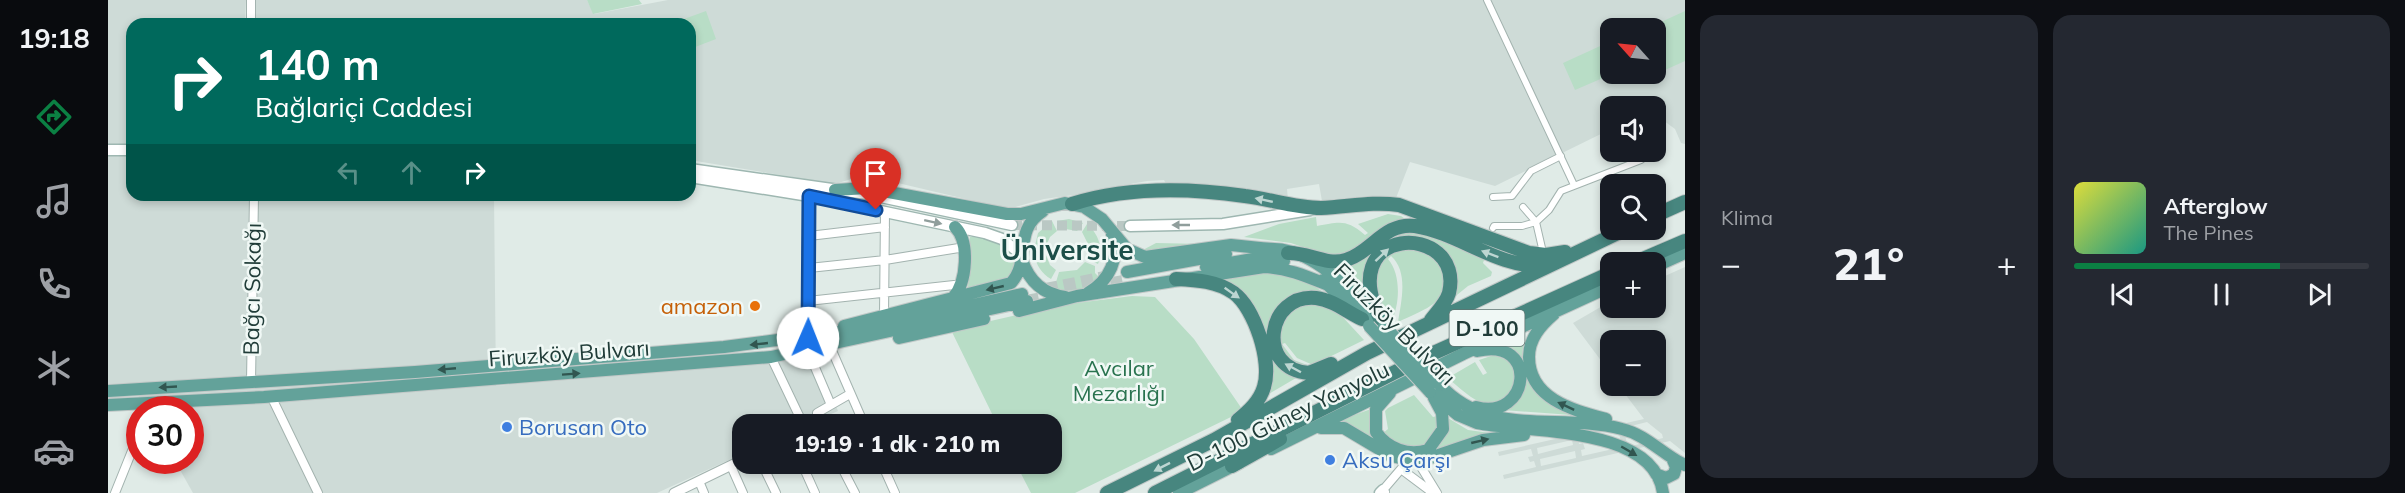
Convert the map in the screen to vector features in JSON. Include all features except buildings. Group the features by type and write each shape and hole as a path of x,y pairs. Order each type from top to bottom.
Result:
{"highway":[{"path":"1072,204 1144,192 1200,192 1322,208 1376,202 1399,205 1535,254 1554,255 1589,245"},
{"path":"1666,210 1685,202"},
{"path":"1288,253 1299,252 1327,261 1344,261 1352,258 1385,233 1408,226 1431,231 1519,265 1547,266"},
{"name":"D-100","path":"1107,493 1214,440 1367,353 1601,240"},
{"path":"1659,252 1685,241"},
{"path":"1384,326 1373,306 1369,289 1371,267 1383,252 1408,242 1433,249 1443,261 1449,277 1446,299 1428,324"},
{"name":"D-100","path":"1155,493 1481,330 1600,278"},
{"path":"1176,279 1213,283 1234,294 1251,313 1263,353 1266,375 1261,394 1250,409 1214,440"},
{"path":"1366,322 1326,300 1302,299 1288,306 1278,318 1273,342 1283,362 1302,372 1317,371 1341,358 1367,353"},
{"path":"1232,466 1323,415 1366,386"}],"main road":[{"path":"108,150 126,150"},
{"path":"696,170 835,190 1012,225"},
{"path":"696,178 809,196 1002,239 1022,257 1031,280 1041,289 1064,297 1077,296 1095,288 1109,274 1114,258 1112,233"},
{"path":"835,190 867,188 1007,214 1021,214 1072,204 1096,214 1127,249 1145,257 1231,245 1270,249"},
{"path":"1666,207 1685,195"},
{"path":"811,342 849,324 884,315 954,291 1006,286 1015,279 1022,257 1024,234 1029,224 1050,207"},
{"path":"1130,226 1223,224 1322,208"},
{"path":"954,291 961,283 965,247 963,237 955,227"},
{"name":"Firuzköy Bulvarı","path":"1460,404 1435,389 1328,285 1303,266 1266,258 1128,276 1235,252 1270,249 1288,253 1320,266 1334,276 1384,326 1435,389 1458,415 1477,423 1558,433"},
{"path":"1666,262 1685,253"},
{"path":"830,346 857,345 905,337 1077,296 1264,267 1281,267 1328,285"},
{"name":"D-100 Güney Yanyolu","path":"1179,493 1566,304 1600,290"},
{"name":"Firuzköy Bulvarı","path":"108,391 338,377 724,347 811,342 830,346 1026,297 811,342 771,357 204,400"},
{"path":"1566,304 1541,326 1533,339 1530,367 1536,383 1561,405 1633,428 1672,458 1685,465"},
{"path":"1460,404 1481,408 1502,406 1512,399 1522,378 1515,359 1501,351 1492,349 1463,354"},
{"path":"511,378 514,370 558,360"},
{"path":"271,396 281,388 319,384 338,377"},
{"path":"198,396 238,391 251,382"},
{"path":"1404,382 1379,404 1374,422 1381,438 1405,452 1428,450 1443,429 1442,413 1435,389"},
{"path":"1460,404 1480,414 1499,418 1611,426 1625,429 1657,445"},
{"name":"Firuzköy Bulvarı","path":"108,405 126,406"},
{"path":"1309,430 1330,426 1344,428 1391,456 1418,462 1483,440 1558,433 1606,440 1643,460 1655,472 1666,478 1674,474 1676,467 1672,458"},
{"path":"1655,472 1664,493"}],"street":[{"path":"251,0 251,18"},
{"path":"1487,0 1574,185"},
{"path":"1512,196 1531,171 1561,156"},
{"path":"1493,228 1494,226 1521,226 1536,222 1550,210 1561,191 1633,162"},
{"path":"809,196 808,301 811,342 831,405"},
{"path":"1493,196 1512,196 1522,206 1536,222 1542,248"},
{"name":"Bağcı Sokağı","path":"251,382 254,201"},
{"path":"884,315 885,212"},
{"path":"809,236 885,227"},
{"path":"808,268 885,260 965,247"},
{"path":"808,301 885,293 954,291"},
{"path":"830,346 859,414"},
{"path":"771,357 798,414"},
{"path":"817,414 850,394"},
{"path":"271,396 318,493"},
{"path":"1418,462 1435,493"},
{"path":"115,493 126,466"},
{"path":"674,493 731,466 743,493"},
{"path":"1383,492 1401,469 1435,493"},
{"path":"767,474 776,493"},
{"path":"806,474 815,493"},
{"path":"845,474 855,493"},
{"path":"886,474 895,493"},
{"path":"699,481 704,493"}],"shaded area":[{"path":"108,0 246,0 245,18 126,18 126,201 494,201 496,386 806,355 816,358 838,411 831,414 732,414 732,459 657,493 193,493 182,474 204,474 204,396 138,396 131,383 108,384"},
{"path":"256,0 587,0 594,14 668,0 1685,0 1685,144 1681,143 1675,129 1666,122 1666,96 1600,96 1600,134 1495,186 1410,162 1396,198 1365,196 1322,201 1319,184 1287,189 1288,200 1166,184 1164,180 1044,199 1008,209 864,175 835,184 696,161 696,18 256,18"},
{"path":"1685,267 1685,453 1670,441 1504,479 1503,475 1536,467 1534,461 1530,462 1528,457 1533,456 1531,449 1499,456 1498,452 1644,419 1627,396 1666,396 1666,330 1600,330 1600,359 1573,323 1600,307 1600,318 1666,318 1666,276","holes":["1647,422 1662,434 1663,438 1628,447 1623,428","1618,428 1622,447 1582,456 1581,450 1585,449 1583,443 1579,444 1578,438","1572,440 1573,445 1538,454 1537,448","1575,451 1576,458 1541,466 1540,459"]}],"green space":[{"path":"587,0 639,0 642,4 593,14"},
{"path":"706,11 716,39 696,47 696,18 687,18"},
{"path":"1685,11 1685,61 1666,70 1666,20"},
{"path":"1600,46 1600,79 1575,90 1563,63"},
{"path":"1388,214 1401,216 1408,221 1337,259 1291,243 1244,237 1279,224 1316,217 1317,226 1332,223 1348,224 1365,235 1368,233 1358,224"},
{"path":"1069,219 1083,223 1077,231 1060,228 1057,221"},
{"path":"1052,221 1057,231 1050,237 1045,248 1034,250 1038,233"},
{"path":"1087,224 1095,232 1099,243 1101,253 1098,264 1088,259 1089,246 1082,232"},
{"path":"1420,231 1485,257 1483,263 1492,272 1491,276 1468,286 1452,299 1455,271 1408,238 1367,267 1364,281 1366,297 1330,266 1391,234"},
{"path":"970,237 991,240 1008,251 1015,264 1008,279 968,288"},
{"path":"1156,243 1204,244 1141,251"},
{"path":"1408,247 1435,257 1444,283 1443,292 1438,299 1422,311 1398,322 1402,279 1397,263 1391,256 1388,259 1395,272 1398,289 1397,305 1392,320 1383,307 1374,279 1385,256"},
{"path":"1045,253 1050,265 1056,270 1051,279 1040,269 1034,254"},
{"path":"1085,262 1095,266 1095,273 1099,277 1094,282 1078,290 1054,289 1059,272 1077,270"},
{"path":"1279,271 1309,282 1328,296 1290,305 1276,314 1271,322 1268,333 1296,378 1267,395 1262,329 1214,277"},
{"name":"Avcılar Mezarlığı","path":"1132,296 1155,297 1194,339 1242,409 1233,416 1075,493 1031,493 1021,474 1062,474 1062,414 992,414 951,330 1061,305"},
{"path":"1309,302 1339,313 1364,340 1313,365 1297,358 1285,343 1282,344 1294,360 1315,368 1299,368 1281,353 1280,325 1285,316"},
{"path":"1525,338 1523,364 1533,386 1550,402 1572,415 1503,410 1520,395 1526,375 1499,345 1516,343"},
{"path":"1494,355 1512,362 1518,382 1501,401 1484,404 1468,395 1450,380 1451,376 1475,362 1483,375 1487,373 1479,360"},
{"path":"1414,395 1433,417 1437,416 1438,430 1422,448 1404,447 1382,434 1388,429 1385,411"},
{"path":"1371,409 1373,435 1369,438 1343,422 1343,419"},
{"path":"1448,418 1468,430 1490,433 1432,452 1445,437"}],"tunnel":[{"path":"1012,225 1130,226"},
{"path":"1046,289 1105,277"},
{"path":"1093,287 1128,280"},
{"path":"1027,301 1061,294"}],"place":[{"name":"amazon","path":"755,306"},
{"name":"Borusan Oto","path":"507,427"},
{"name":"Aksu Çarşı","path":"1330,460"}],"district":[{"name":"Üniversite","path":"1067,249"}],"route":[{"path":"808,338 809,196 876,210"}]}
